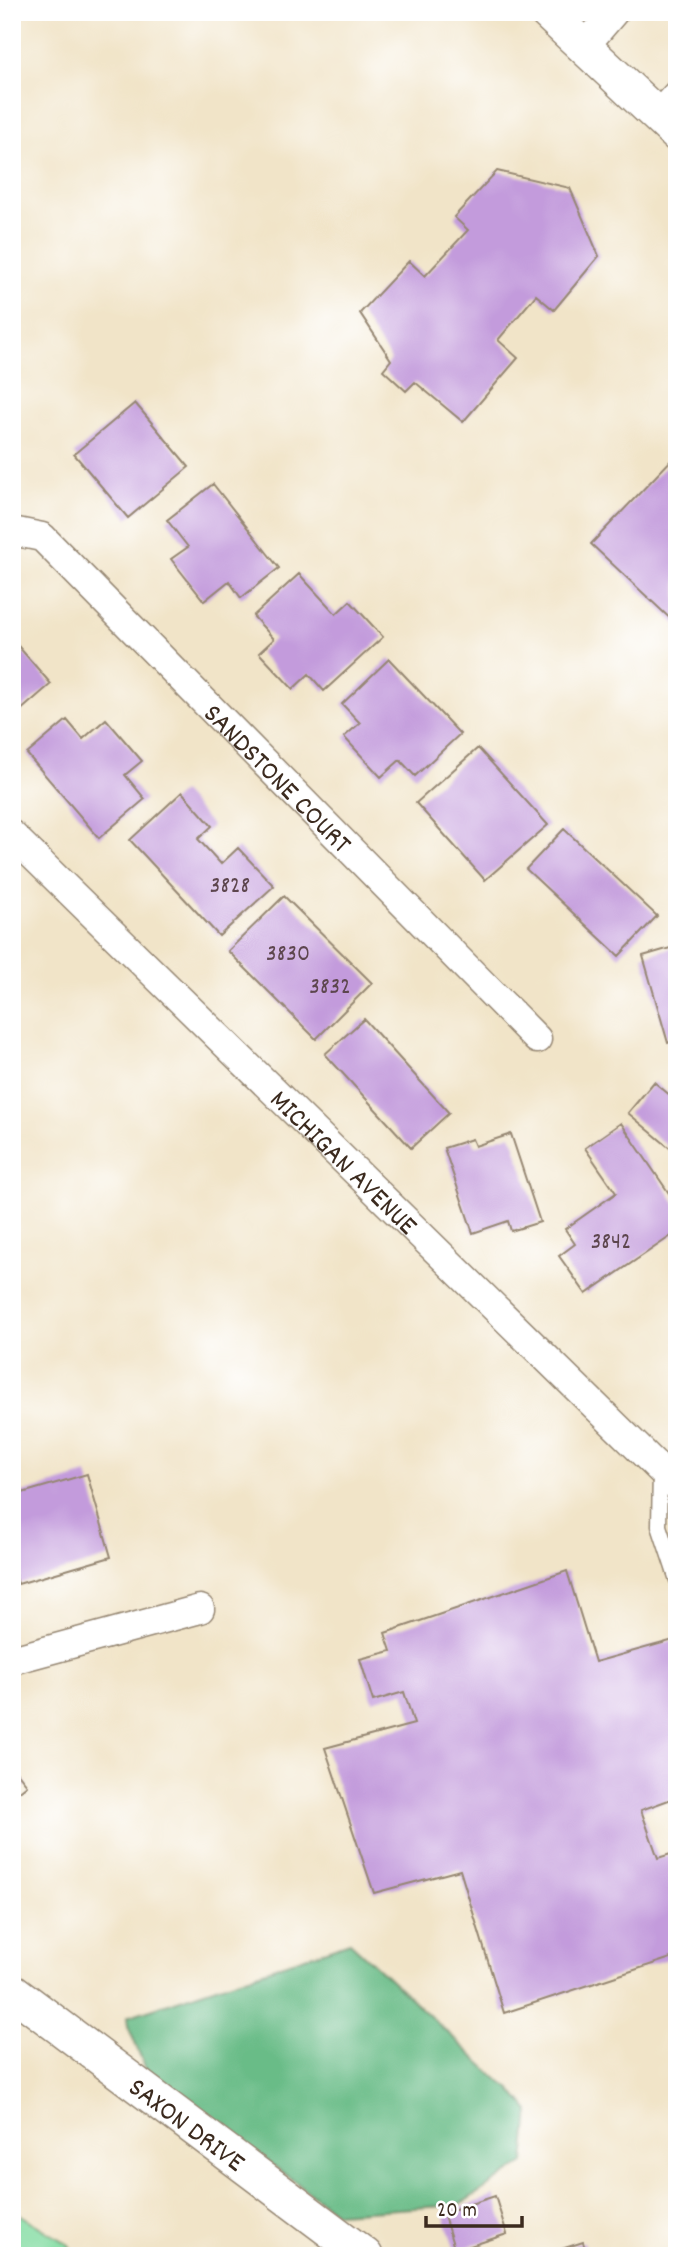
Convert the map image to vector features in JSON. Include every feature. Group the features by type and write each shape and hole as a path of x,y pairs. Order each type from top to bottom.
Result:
{"street":[{"path":"547,12 664,123"},
{"path":"584,47 614,12"},
{"name":"SANDSTONE COURT","path":"12,531 42,537 537,1039"},
{"name":"MICHIGAN AVENUE","path":"12,835 668,1478"},
{"path":"12,1660 200,1609"},
{"name":"SAXON DRIVE","path":"12,1991 365,2256"}],"lane":[{"path":"664,123 677,83"},
{"path":"668,1478 659,1526 677,1580"}],"green space":[{"path":"350,1942 510,2088 529,2111 524,2163 459,2205 337,2213 146,2070 127,2017"},
{"path":"12,2210 69,2245 75,2256 12,2256"}],"building":[{"path":"497,171 570,188 599,256 554,310 536,295 498,340 518,358 463,422 415,382 406,391 383,370 391,360 360,313 409,261 425,276 468,230 454,217"},
{"path":"135,403 189,467 128,518 74,454"},
{"path":"677,454 677,625 591,544"},
{"path":"213,484 279,568 241,598 229,581 204,601 171,559 188,547 167,520"},
{"path":"299,574 336,614 350,601 383,637 324,691 309,674 293,689 259,653 274,639 253,616"},
{"path":"12,639 51,684 12,718"},
{"path":"389,659 460,734 415,776 400,760 381,777 344,737 360,723 342,704"},
{"path":"106,719 142,761 125,775 145,799 99,838 27,754 67,720 83,739"},
{"path":"478,748 548,825 485,880 416,803"},
{"path":"182,792 212,826 198,839 221,864 238,848 274,886 219,936 130,840"},
{"path":"564,829 657,916 619,956 526,869"},
{"path":"284,896 372,983 316,1039 228,951"},
{"path":"677,946 677,1040 668,1043 643,956"},
{"path":"364,1019 449,1113 411,1148 325,1054"},
{"path":"654,1082 677,1101 677,1154 628,1113"},
{"path":"621,1123 677,1205 677,1232 586,1294 559,1256 575,1244 565,1229 616,1193 585,1148"},
{"path":"511,1134 540,1222 511,1231 508,1221 473,1233 444,1148 472,1139 475,1146"},
{"path":"87,1474 111,1557 18,1584 12,1564 12,1496"},
{"path":"567,1571 595,1662 677,1639 677,1797 641,1810 658,1858 677,1852 677,1956 504,2013 460,1870 374,1893 325,1748 414,1724 404,1692 373,1701 360,1659 391,1651 385,1633"},
{"path":"12,1766 27,1785 12,1797"},
{"path":"495,2196 507,2234 455,2251 443,2213"},
{"path":"583,2242 587,2256 543,2256 543,2255"}]}
